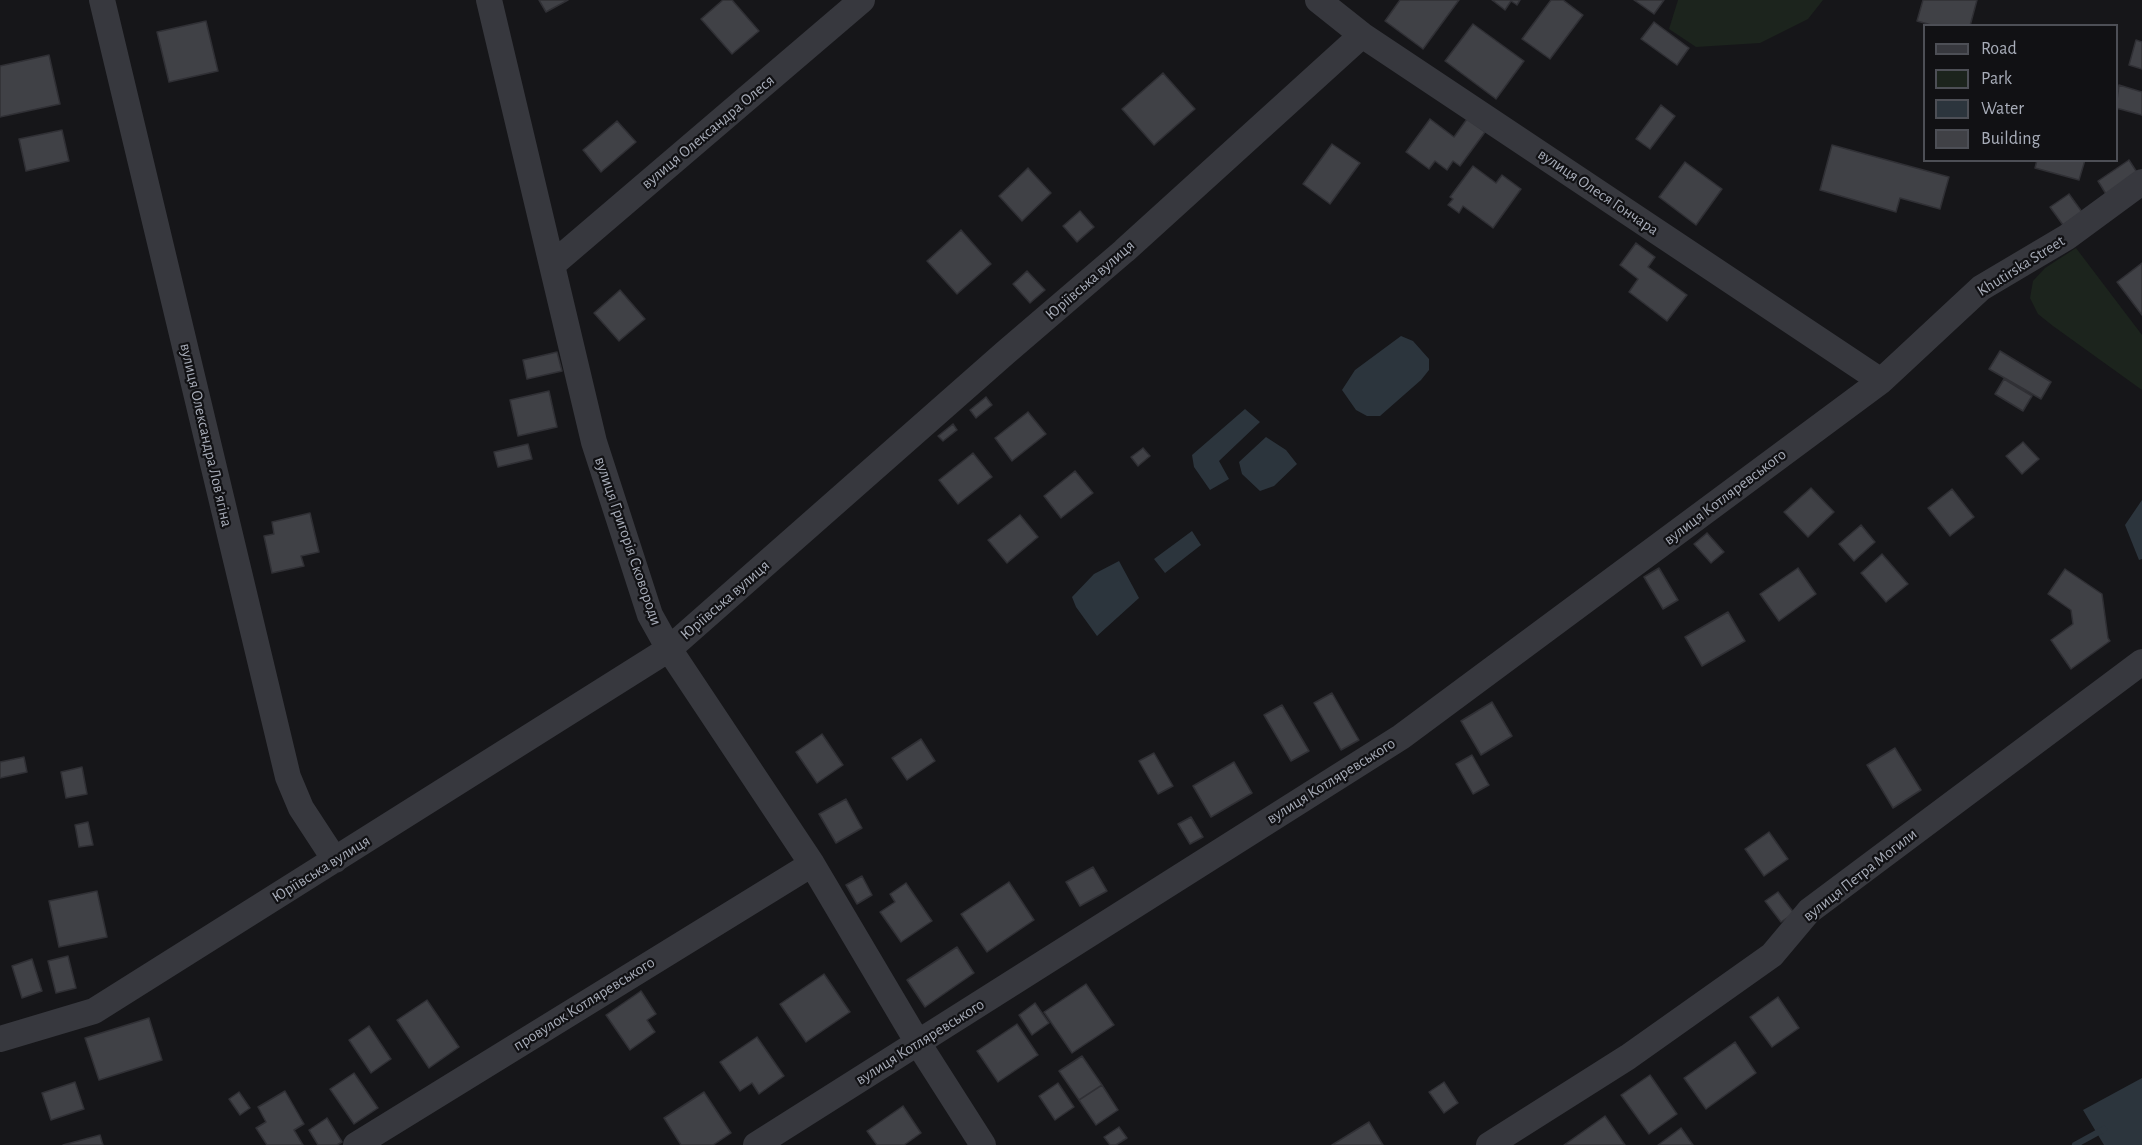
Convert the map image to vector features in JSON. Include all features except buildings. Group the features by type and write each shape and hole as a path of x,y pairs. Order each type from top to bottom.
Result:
{"street":[{"name":"вулиця Олександра Ловʼягіна","path":"102,0 288,777 301,808 335,860"},
{"name":"вулиця Григорія Сковороди","path":"489,0 594,442 650,615 669,649 812,864 918,1043 983,1145"},
{"name":"вулиця Олександра Олеся","path":"553,264 862,0"},
{"name":"вулиця Олеся Гончара","path":"1318,0 1362,35 1881,381"},
{"name":"Юріївська вулиця","path":"0,1039 94,1011 669,649 1124,251 1362,35"},
{"name":"Khutirska Street","path":"1881,381 1981,288 2067,237 2142,182"},
{"name":"вулиця Котляревського","path":"756,1145 1401,736 1881,381"},
{"name":"вулиця Петра Могили","path":"1489,1145 1628,1057 1772,955 1809,910 2142,662"},
{"name":"провулок Котляревського","path":"356,1145 812,864"}],"green space":[{"path":"1678,0 1823,0 1808,19 1760,43 1696,47 1669,29"},
{"path":"2076,248 2142,335 2142,390 2038,314 2030,298 2033,281 2045,268"}],"water":[{"path":"1401,336 1413,341 1429,359 1429,370 1421,380 1380,416 1367,416 1356,410 1342,390 1355,370"},
{"path":"1245,409 1260,422 1219,461 1229,479 1210,490 1194,467 1192,455"},
{"path":"1266,437 1286,450 1297,464 1274,486 1260,491 1242,474 1239,462"},
{"path":"2142,500 2142,559 2139,560 2125,525"},
{"path":"1192,531 1201,545 1165,573 1154,559"},
{"path":"1119,561 1139,598 1097,636 1076,607 1072,597 1094,574"},
{"path":"2142,1078 2142,1145 2104,1145 2083,1110"}],"waterway":[{"path":"2075,1145 2104,1129"}]}
